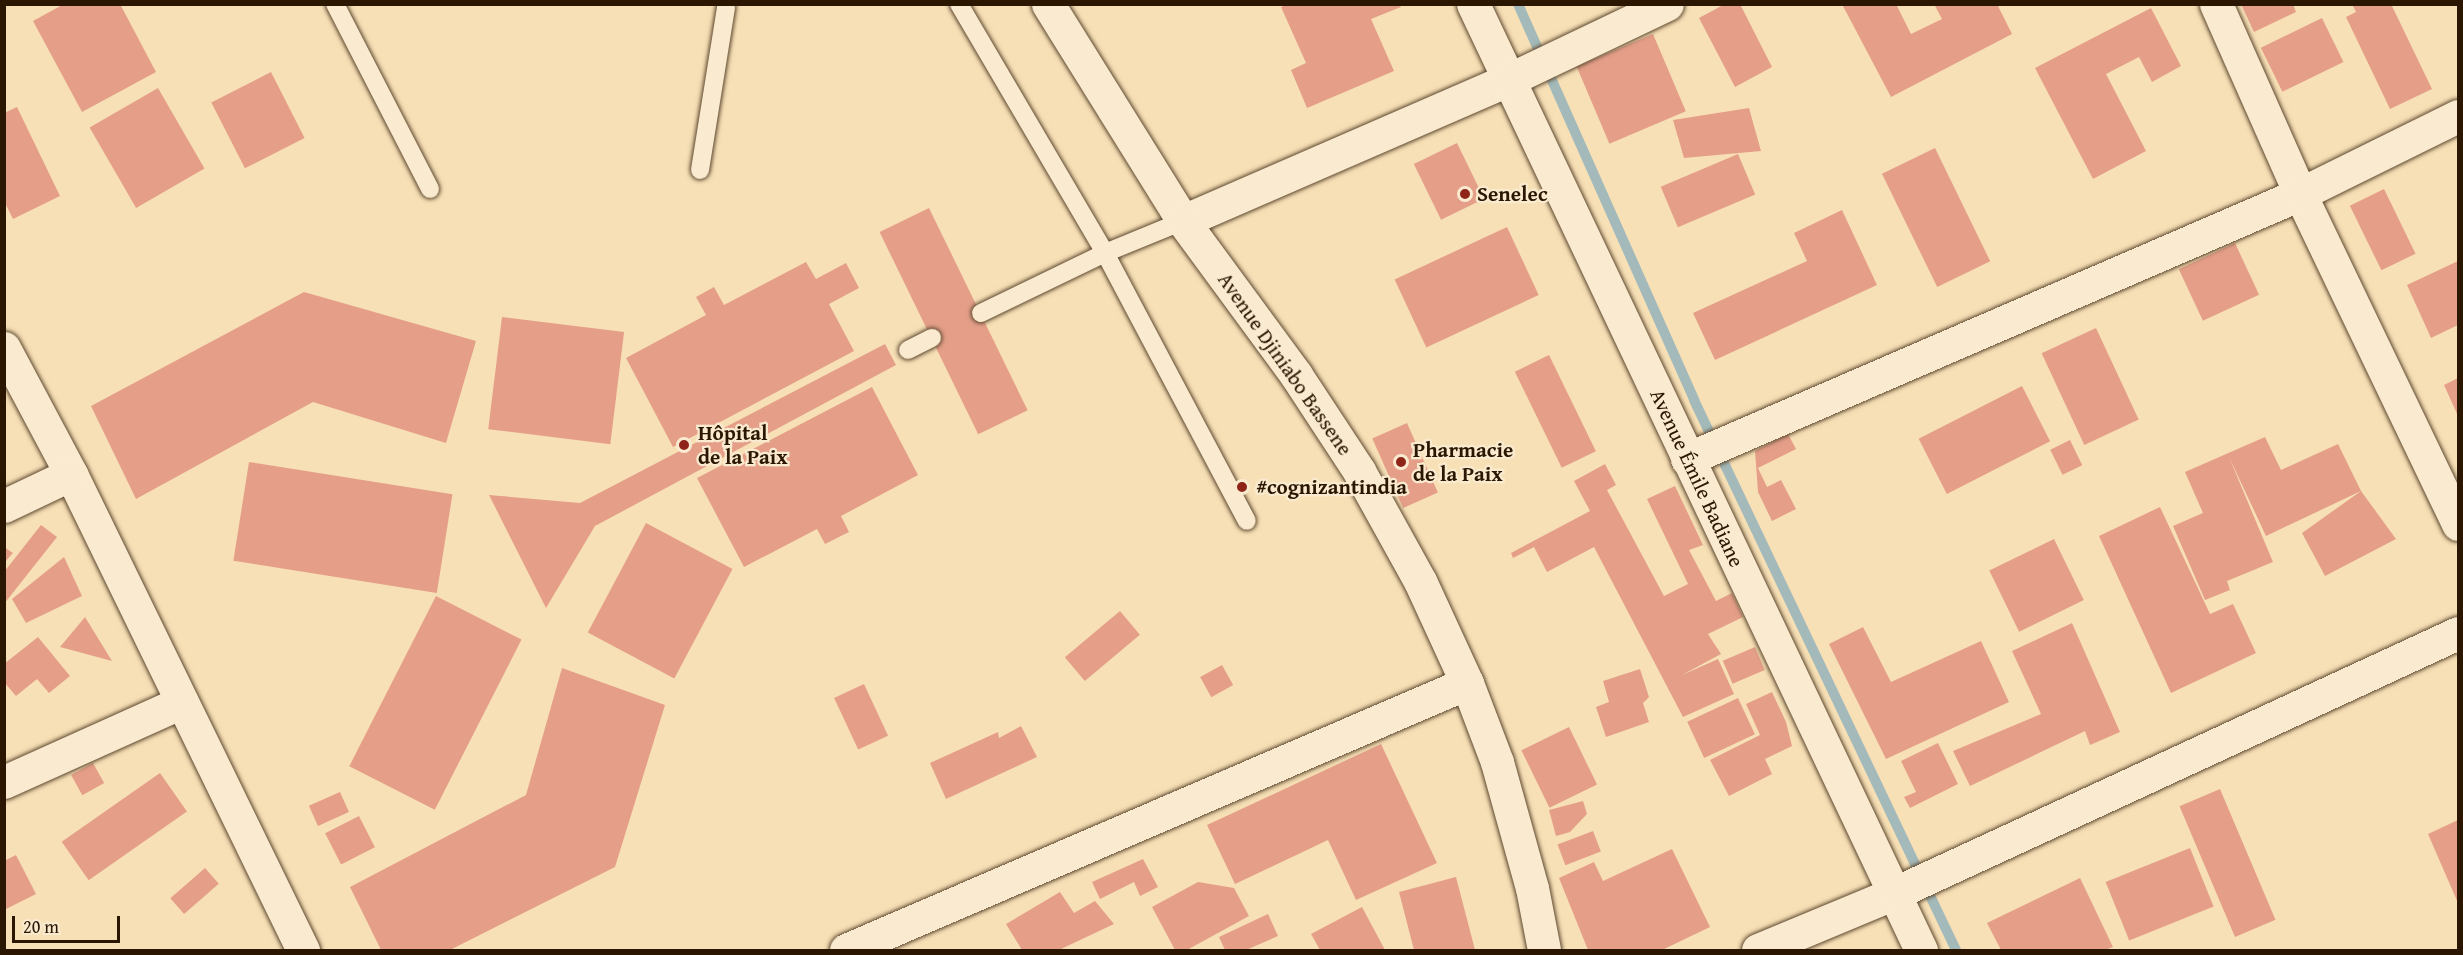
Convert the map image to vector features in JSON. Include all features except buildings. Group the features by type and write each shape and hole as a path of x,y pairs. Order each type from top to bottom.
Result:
{"street":[{"name":"Avenue Djiniabo Bassene","path":"1048,4 1183,220 1296,375 1359,471 1420,580 1467,683 1497,762 1517,827 1544,951"},
{"name":"Avenue Émile Badiane","path":"1473,4 1921,951"},
{"path":"1183,220 1508,80 1667,4"},
{"path":"2216,4 2300,194 2458,524"},
{"path":"1688,459 2300,194 2458,116"},
{"path":"4,348 71,474 182,702 293,947"},
{"path":"4,506 71,474"},
{"path":"1758,951 1895,893 2458,633"},
{"path":"846,951 889,942 1467,683"},
{"path":"4,782 182,702"}],"lane":[{"path":"335,4 430,189"},
{"path":"959,4 1105,254 1247,521"},
{"path":"700,170 726,7"},
{"path":"981,313 1183,220"},
{"path":"908,350 932,338"}],"waterway":[{"path":"1518,4 1694,400 1956,950"}],"place":[{"name":"Senelec","path":"1465,194"},
{"name":"Hôpital de la Paix","path":"684,445"},
{"name":"Pharmacie de la Paix","path":"1401,462"},
{"name":"#cognizantindia","path":"1242,487"}]}
